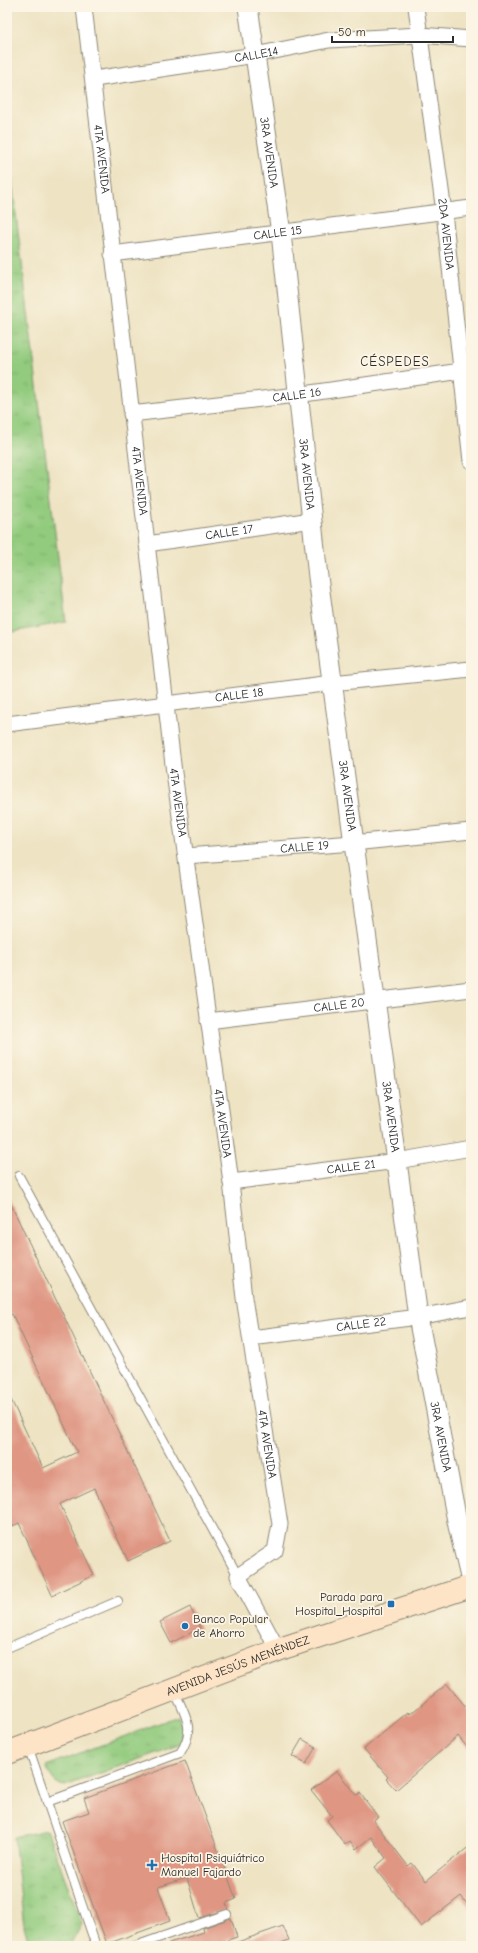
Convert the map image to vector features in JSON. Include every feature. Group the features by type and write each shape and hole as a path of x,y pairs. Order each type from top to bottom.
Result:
{"main road":[{"name":"AVENIDA JESÚS MENÉNDEZ","path":"7,1754 278,1650 471,1586"}],"street":[{"name":"4TA AVENIDA","path":"84,7 94,79 112,254 166,705 251,1338 280,1524 275,1551 238,1576"},
{"name":"3RA AVENIDA","path":"248,7 281,233 297,394 332,683 418,1316 458,1526 471,1582"},
{"name":"2DA AVENIDA","path":"416,7 444,212 471,461"},
{"name":"CALLE14","path":"94,79 255,55 329,40 420,34 471,39"},
{"name":"CALLE 15","path":"112,254 471,208"},
{"name":"CALLE 16","path":"132,414 297,394 461,371"},
{"name":"CALLE 17","path":"147,544 312,520"},
{"name":"CALLE 18","path":"7,724 332,683 471,669"},
{"name":"CALLE 19","path":"186,856 353,843 471,831"},
{"name":"CALLE 20","path":"208,1021 471,989"},
{"name":"CALLE 21","path":"231,1182 398,1161 471,1148"},
{"name":"CALLE 22","path":"251,1338 418,1316 471,1307"},
{"path":"238,1576 278,1650"}],"lane":[{"path":"19,1176 238,1576"},
{"path":"7,1648 118,1601"},
{"path":"47,1802 180,1752 188,1740 189,1725 174,1690"},
{"path":"28,1745 96,1946"},
{"path":"135,1946 227,1914"}],"green space":[{"path":"7,141 66,622 7,633"},
{"path":"178,1716 183,1733 181,1744 65,1786 55,1781 46,1766"},
{"path":"47,1830 82,1924 70,1946 30,1946 24,1926 14,1837"}],"building":[{"path":"7,1196 170,1541 128,1561 94,1488 60,1504 94,1575 52,1595 19,1523 7,1529 7,1391 43,1468 77,1452 12,1314 7,1317"},
{"path":"190,1607 200,1628 171,1643 160,1622"},
{"path":"447,1684 471,1713 471,1752 458,1736 396,1790 386,1779 388,1777 364,1749 408,1712 410,1714"},
{"path":"302,1739 316,1747 306,1764 292,1756"},
{"path":"185,1761 236,1899 226,1903 228,1909 199,1918 187,1878 158,1887 170,1921 107,1944 62,1821 89,1812 84,1798"},
{"path":"337,1771 356,1795 360,1793 378,1817 373,1820 408,1866 412,1863 426,1881 471,1845 471,1909 461,1896 421,1927 375,1867 386,1858 371,1837 356,1849 350,1841 345,1845 327,1820 332,1816 311,1790"},
{"path":"231,1918 237,1937 208,1946 169,1946 169,1943 204,1932 203,1928"},
{"path":"283,1926 289,1940 273,1946 232,1946 232,1944"}],"place":[{"name":"Parada para Hospital_Hospital","path":"391,1604"},
{"name":"Banco Popular de Ahorro","path":"185,1626"},
{"name":"Hospital Psiquiátrico Manuel Fajardo","path":"152,1865"}],"district":[{"name":"CÉSPEDES","path":"395,361"}]}
